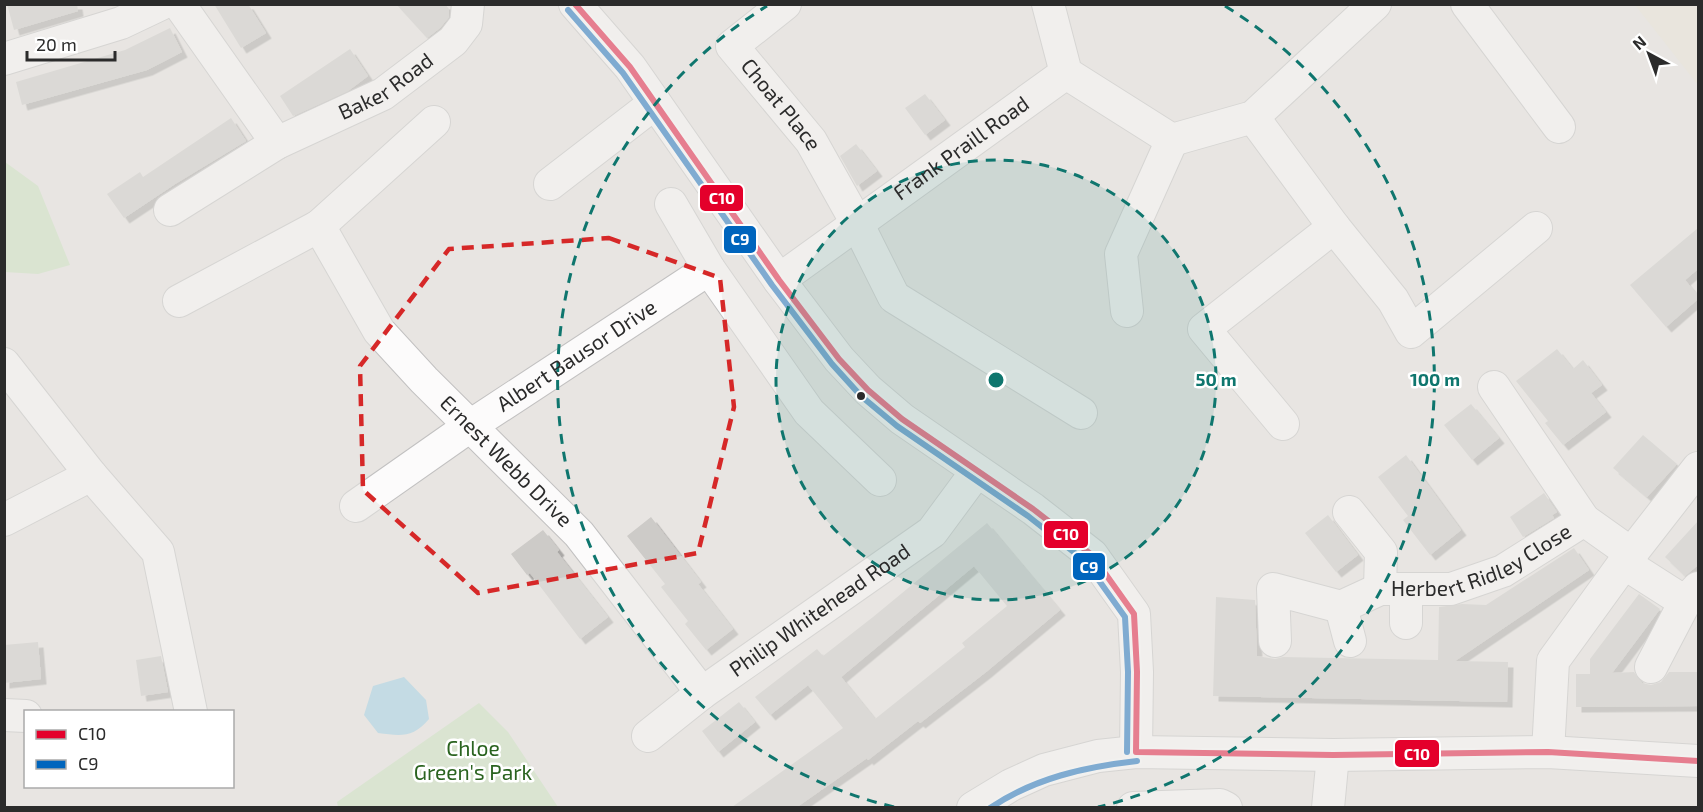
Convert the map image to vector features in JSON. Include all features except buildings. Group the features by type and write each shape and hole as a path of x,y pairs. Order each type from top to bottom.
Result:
{"street":[{"path":"4,59 121,23 161,4"},
{"path":"179,4 278,143"},
{"name":"Baker Road","path":"170,210 278,143 383,94 453,40 466,24 468,4"},
{"path":"575,4 630,68 779,280 839,359 868,390 902,419 1033,509 1092,555 1134,614 1137,672 1136,752"},
{"name":"Choat Place","path":"785,4 732,46 811,141 858,225"},
{"path":"1048,4 1066,74 1172,140 1253,117 1375,4"},
{"path":"1467,4 1559,127"},
{"name":"Frank Praill Road","path":"779,280 1066,74"},
{"path":"550,184 655,103"},
{"path":"1253,117 1334,227 1393,300 1411,332 1536,228"},
{"path":"178,301 318,226 434,122"},
{"path":"1127,311 1121,254 1172,140"},
{"path":"671,204 709,269 808,412 880,480"},
{"path":"858,225 894,297 1081,413"},
{"name":"Ernest Webb Drive","path":"318,226 379,330 424,380 579,534 702,693"},
{"path":"1283,424 1204,329 1334,227"},
{"name":"Albert Bausor Drive","path":"356,506 470,426 709,269"},
{"path":"4,364 91,475 158,552 191,710"},
{"name":"Herbert Ridley Close","path":"1494,387 1584,520 1628,558 1692,595"},
{"path":"1548,752 1553,661 1628,558 1698,468"},
{"name":"Philip Whitehead Road","path":"648,736 702,693 932,532 977,471"},
{"path":"4,520 91,475"},
{"path":"1349,512 1381,552 1406,623"},
{"name":"Herbert Ridley Close","path":"1341,607 1393,590 1451,589 1503,571 1584,520"},
{"path":"1275,641 1274,589 1341,607 1350,641"},
{"path":"1651,667 1692,595"},
{"path":"4,715 24,716"},
{"path":"973,807 1011,785 1044,770 1098,756 1136,752 1333,755 1548,752 1698,761"},
{"path":"1328,807 1333,755"},
{"path":"1132,807 1220,805 1227,807"}],"highlighted area":[{"path":"609,238 720,278 734,407 698,553 478,593 363,490 360,366 449,249"}],"shaded area":[{"path":"1635,5 1698,5 1698,85"}],"green space":[{"path":"5,162 38,186 70,265 38,274 5,272"},
{"name":"Chloe Green's Park","path":"479,703 508,732 558,807 338,807 337,802"}],"water":[{"path":"404,677 426,700 429,719 412,733 393,735 378,733 364,715 373,686"}],"transit line":[{"name":"C10","path":"575,4 630,67 779,280 839,359 868,390 902,419 1033,509 1092,555 1134,614 1137,672 1136,752"},
{"name":"C9","path":"568,10 623,73 772,285 832,364 861,396 897,426 1028,516 1085,561 1125,617 1128,672 1127,752"},
{"name":"C10","path":"1136,752 1333,755 1548,752 1698,761"},
{"name":"C9","path":"990,808 1024,789 1060,776 1137,761"}]}
